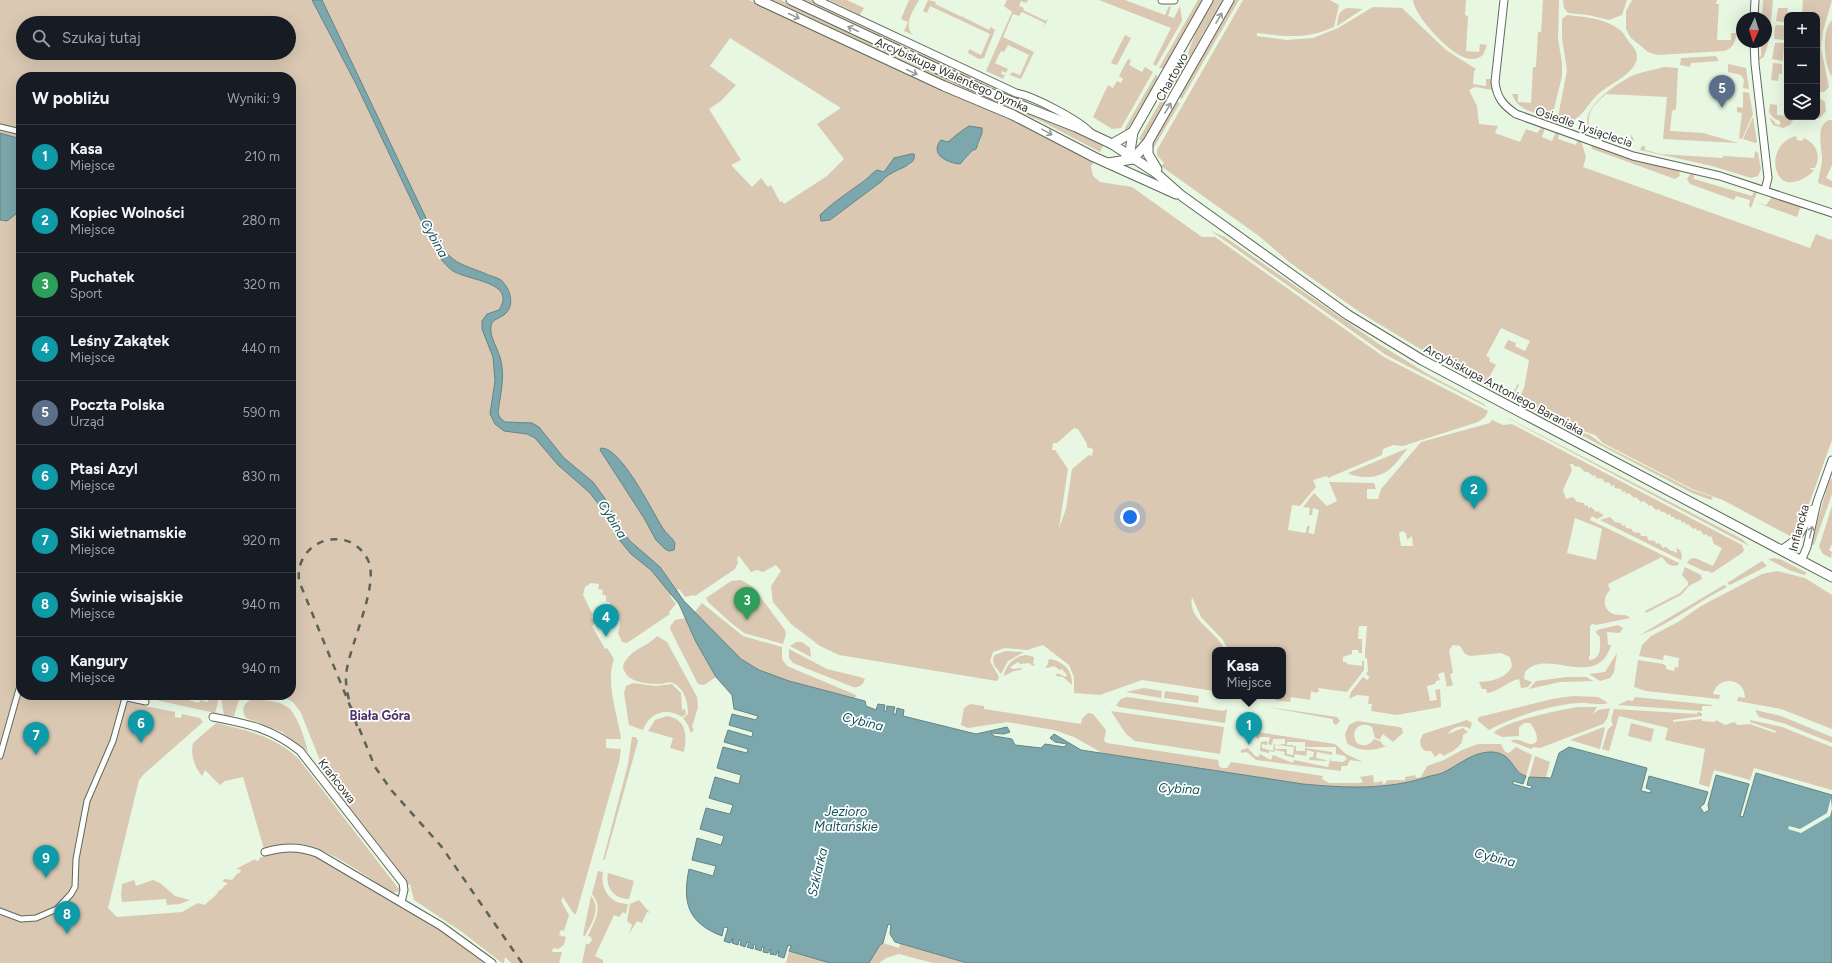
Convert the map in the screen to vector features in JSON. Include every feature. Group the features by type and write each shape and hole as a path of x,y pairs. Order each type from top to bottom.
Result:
{"street":[{"name":"Arcybiskupa Walentego Dymka","path":"759,0 944,86 1013,115 1106,163 1134,175"},
{"name":"Arcybiskupa Walentego Dymka","path":"791,0 1000,97 1092,133 1131,157"},
{"path":"817,0 1016,93 1030,98 1083,125 1092,133"},
{"path":"1162,0 1174,0"},
{"name":"Chartowo","path":"1134,175 1131,157 1133,132 1208,0"},
{"name":"Chartowo","path":"1131,157 1148,142 1229,0"},
{"name":"Osiedle Tysiąclecia","path":"1504,0 1495,82 1496,92 1500,102 1516,114 1633,156 1720,176 1832,213"},
{"path":"1754,12 1755,0"},
{"path":"1754,48 1768,178 1765,190"},
{"path":"0,127 16,131"},
{"path":"1112,144 1133,132"},
{"path":"1148,142 1148,157 1160,176"},
{"path":"1106,163 1131,157"},
{"name":"Arcybiskupa Antoniego Baraniaka","path":"1131,157 1160,176 1182,196 1348,315 1422,360 1832,577"},
{"name":"Arcybiskupa Antoniego Baraniaka","path":"1134,175 1182,196"},
{"name":"Inflancka","path":"1780,550 1790,545 1798,537 1817,502 1830,471 1832,460"},
{"name":"Inflancka","path":"1801,561 1807,547 1817,502"},
{"path":"0,756 16,700"},
{"path":"0,911 21,920 36,918 57,909 71,894 74,887 76,859 87,801 113,741 124,700"},
{"path":"136,700 146,702"},
{"name":"Krańcowa","path":"213,717 260,727 282,737 300,751 403,883 404,890 401,902"},
{"path":"265,852 280,848 293,847 317,853 463,940 492,963"}],"shaded area":[{"path":"0,0 749,0 930,84 1001,114 1095,161 1091,166 1093,176 1100,182 1132,187 1202,237 1215,237 1384,357 1488,411 1485,417 1478,422 1403,446 1393,445 1383,449 1382,455 1328,478 1327,476 1313,480 1316,487 1300,506 1292,505 1288,530 1306,533 1307,526 1310,526 1308,533 1314,534 1319,510 1313,508 1312,515 1309,515 1310,508 1303,507 1314,493 1327,506 1337,501 1329,482 1374,483 1376,489 1367,489 1367,499 1378,499 1381,489 1421,442 1490,423 1492,420 1503,425 1512,424 1742,545 1744,550 1742,553 1712,573 1687,563 1690,559 1695,558 1713,566 1722,548 1714,544 1711,536 1708,537 1707,534 1704,535 1700,530 1697,531 1696,528 1693,529 1688,524 1686,525 1685,522 1682,523 1681,520 1671,517 1670,514 1667,515 1659,509 1656,510 1644,501 1641,502 1629,493 1626,494 1625,491 1622,492 1621,489 1615,488 1614,485 1611,486 1610,483 1604,482 1603,479 1596,478 1595,475 1593,476 1588,472 1585,472 1580,467 1570,464 1572,470 1563,490 1566,499 1573,497 1577,502 1584,503 1585,506 1588,505 1588,508 1591,507 1596,512 1599,511 1603,516 1597,519 1592,516 1590,520 1679,563 1678,565 1673,566 1667,563 1662,557 1608,584 1610,590 1605,599 1605,606 1609,612 1613,614 1628,616 1630,618 1596,625 1592,624 1590,626 1589,660 1596,657 1599,652 1600,637 1596,633 1597,630 1618,625 1623,628 1620,633 1607,632 1608,645 1611,645 1604,659 1595,665 1583,667 1545,663 1534,665 1525,672 1524,679 1532,682 1528,687 1521,688 1519,679 1487,693 1486,689 1482,689 1479,682 1494,680 1506,674 1512,666 1510,657 1501,653 1470,656 1465,654 1460,646 1453,645 1449,650 1453,673 1450,674 1453,685 1447,687 1444,672 1438,674 1440,680 1436,681 1435,684 1427,686 1430,701 1437,700 1435,690 1440,689 1441,707 1397,715 1371,711 1372,704 1368,704 1369,696 1357,695 1349,699 1351,692 1363,677 1367,680 1370,677 1366,674 1368,671 1367,658 1365,658 1367,626 1359,626 1358,639 1362,639 1362,653 1359,653 1358,650 1352,650 1352,654 1343,657 1343,662 1346,662 1347,664 1362,666 1362,661 1364,661 1364,670 1347,692 1318,688 1319,691 1316,693 1311,691 1310,700 1291,697 1290,702 1275,700 1286,699 1286,647 1226,647 1223,640 1201,617 1192,597 1192,605 1198,619 1216,637 1223,647 1212,647 1212,691 1142,680 1100,695 1074,693 1074,677 1069,665 1043,645 1027,650 1005,648 993,652 990,661 999,677 997,681 839,655 820,646 791,624 773,602 771,586 781,571 776,565 763,572 757,570 751,572 739,556 737,558 738,563 735,569 695,596 685,597 679,589 670,596 676,604 669,612 670,614 627,643 622,642 618,633 620,620 613,612 608,613 612,610 609,608 610,602 606,602 606,596 602,594 603,590 598,589 599,584 591,583 585,587 583,595 593,615 591,616 595,623 592,626 605,649 607,648 614,659 611,689 621,739 606,739 606,748 621,749 619,762 576,914 574,914 563,897 561,901 569,915 564,931 561,930 559,935 566,937 564,945 558,949 553,948 552,952 562,952 559,963 511,963 505,957 504,963 502,963 462,932 414,900 410,884 408,885 406,880 327,778 301,713 293,702 289,700 296,700 296,72 16,72 16,700 146,700 145,706 175,712 175,717 181,718 182,714 200,718 203,722 139,780 108,908 117,917 182,912 198,903 205,905 219,890 227,885 227,883 222,881 225,879 232,880 238,873 240,873 241,870 236,869 255,859 256,861 260,860 259,858 282,851 309,852 436,927 486,963 0,963","holes":["730,38 841,108 817,124 844,159 827,176 784,204 782,201 780,202 771,185 768,187 761,178 752,187 731,165 741,160 709,109 721,101 736,85 710,66","962,130 982,133 979,144 964,161 956,163 944,160 944,140 948,142 959,135","911,154 911,165 903,167 887,175 851,203 857,186 864,179 872,174 884,172 894,159","1074,428 1078,429 1087,444 1087,447 1093,449 1092,456 1089,455 1072,469 1066,509 1059,528 1068,469 1055,450 1052,450 1053,443 1057,443","1575,518 1602,529 1596,560 1567,553","1402,531 1406,533 1407,540 1412,536 1413,546 1401,546 1399,533"]},
{"path":"770,0 781,0 1001,103 1078,132 1104,144 1100,152 1041,121 939,79"},
{"path":"801,0 813,0 1028,102 1027,103 998,92"},
{"path":"829,0 847,0 864,8 860,15"},
{"path":"909,0 919,0 909,22 910,31 913,35 904,31 908,22 901,19"},
{"path":"928,0 936,2 935,4 962,17 963,14 963,17 989,30 991,27 995,30 984,58 979,59 968,53 969,49 981,55 990,34 930,6 927,13 923,11"},
{"path":"1007,0 1028,0 1026,3 1021,1 1019,6 1024,8 1023,10 1046,21 1049,17 1044,27 1045,23 1022,12 1019,16 1013,14 1003,37 1034,52 1021,79 1010,75 1012,72 1020,75 1029,55 1008,45 1004,52 1001,51 995,63 1008,69 1006,73 1002,71 1001,74 1005,75 1003,79 986,71 1012,12 1004,6"},
{"path":"1099,0 1125,0 1165,15 1169,6 1171,7 1168,16 1174,18 1180,6 1182,21 1156,66 1153,64 1171,28"},
{"path":"1198,0 1203,0 1164,68 1159,68"},
{"path":"1213,0 1224,0 1204,32 1143,142 1139,139 1188,53 1197,29"},
{"path":"1234,0 1239,0 1182,99 1180,98 1180,96"},
{"path":"1243,0 1330,0 1339,5 1334,27 1324,31 1296,36 1257,33 1257,36 1287,40 1313,38 1338,28 1373,7 1402,8 1446,50 1476,69 1474,71 1473,84 1486,86 1486,79 1492,79 1493,90 1475,87 1469,90 1477,106 1479,124 1498,126 1495,133 1520,142 1526,129 1537,133 1542,127 1545,128 1542,137 1552,141 1556,132 1559,133 1558,139 1576,145 1578,140 1581,141 1586,157 1583,167 1810,248 1816,234 1831,240 1832,238 1832,440 1808,507 1797,529 1790,536 1723,500 1692,489 1603,443 1595,435 1580,430 1519,399 1524,388 1529,360 1504,348 1508,340 1516,343 1515,346 1525,351 1530,341 1501,328 1486,356 1490,358 1489,361 1496,365 1486,383 1511,396 1518,384 1519,385 1512,399 1435,358 1361,313 1289,262 1259,236 1161,166 1164,163 1157,155 1157,150"},
{"path":"1413,0 1466,0 1465,15 1468,16 1466,51 1479,52 1480,44 1487,45 1483,55 1477,58 1468,59 1459,55 1442,42 1426,25 1415,7"},
{"path":"1543,0 1559,0 1558,39 1562,63 1562,76 1554,109 1546,116 1525,109 1517,103 1512,94 1518,94 1518,102 1531,103 1533,67 1536,67 1538,32 1541,32"},
{"path":"1563,0 1627,0 1622,15 1609,20 1588,15 1568,13 1564,8"},
{"path":"1632,0 1717,0 1716,4 1719,4 1717,40 1731,40 1731,33 1736,33 1736,36 1732,47 1724,51 1657,55 1648,52 1631,38 1626,29 1626,11"},
{"path":"1763,0 1773,0 1772,12 1762,12"},
{"path":"1803,0 1832,0 1823,31 1821,48 1829,87 1824,92 1820,92 1820,12 1802,12"},
{"path":"1348,8 1363,9 1337,26 1340,12"},
{"path":"1778,8 1788,8 1788,12 1784,12 1784,22 1776,21"},
{"path":"1567,15 1595,19 1614,26 1623,33 1636,52 1637,58 1632,69 1628,73 1597,95 1580,116 1571,122 1566,123 1560,121 1558,117 1567,70 1562,38 1562,19"},
{"path":"1832,20 1832,77 1827,65 1825,40 1826,32"},
{"path":"1775,26 1784,26 1784,40 1774,39"},
{"path":"1125,35 1131,38 1116,65 1111,63"},
{"path":"1775,43 1784,43 1783,61 1772,59"},
{"path":"1761,48 1767,48 1764,57 1757,61 1757,59 1761,56"},
{"path":"1716,56 1719,61 1691,63 1690,67 1680,65 1681,58"},
{"path":"1128,59 1131,60 1129,65 1142,72 1145,67 1153,72 1121,128 1112,129 1093,117 1108,85 1113,88 1117,81 1121,83 1123,79 1119,76"},
{"path":"1773,63 1782,64 1782,74 1779,74 1778,81 1771,80"},
{"path":"1728,64 1746,68 1749,89 1743,88 1744,80 1741,75 1728,72"},
{"path":"1664,67 1678,68 1676,109 1672,111 1670,131 1703,133 1738,143 1663,139 1667,97 1606,94 1591,110 1599,99 1608,91 1634,75"},
{"path":"1156,74 1158,79 1126,132 1125,128"},
{"path":"1743,92 1749,93 1753,114 1742,139 1739,138 1742,113 1737,112 1737,107 1743,108"},
{"path":"1820,98 1825,102 1826,111 1820,118"},
{"path":"1176,102 1180,103 1153,149 1153,143"},
{"path":"1770,104 1777,105 1777,115 1784,116 1784,120 1793,120 1790,125 1783,128 1773,125 1769,117 1775,122 1775,124 1780,125 1780,121 1773,118 1769,112"},
{"path":"1753,117 1757,142 1755,143 1743,139"},
{"path":"1829,120 1832,120 1832,165 1826,178 1832,181 1832,188 1818,183 1822,161 1821,131 1822,127"},
{"path":"1588,122 1590,128 1595,132 1608,137 1631,139 1631,134 1634,140 1631,147 1593,133 1588,125"},
{"path":"1796,136 1797,140 1802,141 1804,138 1815,147 1818,159 1815,168 1810,168 1814,170 1807,177 1797,181 1787,182 1779,176 1776,170 1776,157 1781,146 1790,138"},
{"path":"1591,145 1632,159 1679,171 1680,176 1675,179 1592,149"},
{"path":"1642,146 1645,146 1645,150 1661,154 1723,158 1723,156 1754,158 1755,151 1758,153 1761,169 1758,176 1751,178 1712,166 1640,150"},
{"path":"1691,173 1694,174 1694,179 1752,196 1754,191 1757,192 1751,208 1749,206 1750,200 1736,196 1734,200 1690,184 1687,179"},
{"path":"1772,197 1806,209 1800,208 1797,217 1755,202 1766,205"},
{"path":"1211,231 1225,237 1379,344 1431,376 1487,407 1386,355"},
{"path":"1519,400 1580,432 1590,435 1602,444 1692,490 1713,497 1711,500 1692,493 1518,402"},
{"path":"1506,417 1742,539 1749,546 1509,419"},
{"path":"1408,448 1394,465 1385,473 1372,477 1363,477 1348,473"},
{"path":"1832,478 1832,494 1814,545 1811,544 1829,481"},
{"path":"1832,506 1832,544 1829,550 1832,552 1831,558 1823,554 1819,547"},
{"path":"1610,517 1615,522 1621,523 1622,526 1625,525 1626,528 1632,529 1633,532 1640,533 1641,536 1647,536 1648,540 1655,541 1656,544 1659,543 1663,548 1666,547 1675,553 1677,552 1676,548 1680,550 1682,555 1681,560 1600,520"},
{"path":"1775,558 1807,573 1804,575 1789,570 1768,559"},
{"path":"1762,561 1767,566 1730,585 1727,583"},
{"path":"1685,567 1701,575 1702,579 1689,586 1681,595 1646,613 1645,611 1680,593 1688,585 1688,582 1682,575"},
{"path":"1777,571 1805,578 1832,595 1832,729 1781,709 1737,701 1738,697 1745,698 1744,691 1736,682 1725,681 1716,688 1713,694 1720,695 1719,699 1646,691 1634,687 1638,660 1663,664 1666,666 1666,669 1674,671 1675,667 1678,668 1679,658 1664,655 1663,660 1639,656 1642,645 1651,636 1678,622 1701,606 1762,574"},
{"path":"741,580 753,587 785,630 786,634 783,644 744,633 708,602 706,598 731,581"},
{"path":"1724,585 1727,587 1673,619 1640,635"},
{"path":"702,603 743,636 782,647 782,659 787,666 856,695 855,698 782,679 755,668 742,660 695,612"},
{"path":"686,618 696,642 716,677 704,685 698,684 671,631 670,627 675,620"},
{"path":"657,636 667,642 697,697 698,707 692,727 694,730 691,733 683,718 688,714 685,697 677,686 670,682 656,684 636,681 631,679 623,669 624,663 633,652"},
{"path":"796,642 802,642 810,648 811,657 790,646"},
{"path":"789,649 827,669 865,679 859,686 853,687 793,663 789,658"},
{"path":"1005,651 1024,652 1008,661 1001,674 994,665 993,658 995,655"},
{"path":"1617,653 1614,672 1610,678 1600,681 1589,674 1605,672"},
{"path":"1026,655 1034,657 1033,664 1035,664 1033,666 1029,663 1020,664 1018,662 1010,667 1012,669 1022,668 1021,670 1014,671 1004,676 1006,668 1014,659"},
{"path":"1049,659 1059,662 1066,667 1071,675 1072,685 1063,677 1056,676 1057,673 1066,677 1067,675 1062,669 1060,670 1054,666 1047,668 1045,666 1047,666"},
{"path":"1567,677 1586,677 1593,681 1560,682 1529,689 1536,681"},
{"path":"633,683 656,686 672,684 681,693 682,710 685,709 686,714 682,717 670,712 659,713 650,719 643,730 629,725 624,693 626,686"},
{"path":"1144,688 1162,691 1161,698 1126,692"},
{"path":"1165,691 1199,696 1198,703 1164,698"},
{"path":"1573,696 1598,697 1608,703 1577,703 1532,712 1489,730 1477,720 1479,717 1552,699"},
{"path":"1127,697 1223,711 1227,709 1225,723 1119,707 1116,705 1121,699"},
{"path":"1635,697 1712,706 1702,706 1702,711 1618,705 1628,700 1633,701"},
{"path":"156,700 188,700 199,703 200,700 208,702 208,700 217,700 218,702 215,713"},
{"path":"221,700 240,700 234,716 224,715"},
{"path":"251,700 277,702 290,709 299,724 308,752 282,732 246,718 243,710 246,703"},
{"path":"970,704 984,706 984,709 1081,724 1082,719 1088,713 1093,714 1106,730 1104,741 1107,743 1218,760 1219,766 1222,768 1227,768 1231,762 1323,776 1322,779 1329,783 1360,783 1363,782 1360,777 1373,775 1374,783 1382,781 1383,784 1389,780 1405,780 1405,777 1415,775 1416,778 1421,777 1427,766 1444,760 1462,750 1478,744 1501,744 1505,752 1509,753 1516,747 1532,755 1526,776 1521,775 1517,770 1457,767 1426,783 1363,787 1361,790 1339,790 1104,754 1074,737 1054,730 1007,722 968,728 961,725 964,708"},
{"path":"1262,706 1337,717 1340,721 1336,725 1333,723 1333,719"},
{"path":"1579,707 1597,707 1592,715 1598,710 1610,708 1607,719 1603,724 1540,748 1534,747 1531,749 1510,741 1519,740 1528,744 1535,743 1537,738 1534,728 1530,723 1524,723 1519,727 1519,736 1502,737 1494,733 1499,729 1520,720"},
{"path":"1614,709 1697,714 1697,712 1702,713 1702,716 1673,720 1673,722 1702,719 1702,721 1715,722 1716,720 1725,725 1734,722 1738,725 1750,724 1775,733 1776,731 1750,722 1750,720 1782,727 1832,747 1832,790 1754,768 1750,780 1714,770 1709,787 1699,784 1705,749 1665,740 1668,728 1619,716 1609,751 1602,749 1608,729 1613,725 1611,720"},
{"path":"1755,710 1781,716 1832,737 1832,743 1783,723 1759,717"},
{"path":"1111,711 1224,727 1220,754 1135,741 1126,734"},
{"path":"667,716 674,718 682,724 685,734 684,752 670,748 673,738 648,731 655,720"},
{"path":"1467,720 1472,723 1470,729 1467,727 1458,727 1448,734 1463,728 1468,732 1463,735 1460,745 1451,752 1444,756 1440,753 1435,757 1431,751 1425,751 1421,747 1420,741 1423,734"},
{"path":"1357,721 1399,727 1402,728 1403,733 1393,742 1383,734 1380,739 1382,740 1375,738 1372,727 1363,725 1357,728 1354,734 1357,743 1366,745 1374,739 1380,741 1384,746 1387,746 1372,750 1356,748 1347,743 1345,734 1349,725"},
{"path":"216,723 260,735 279,744 298,758 398,888 400,888 399,891 392,893 348,864 311,846 291,844 277,845 264,849 243,777 225,781 220,785 205,770 202,776 195,765 192,752 193,743"},
{"path":"1631,723 1654,729 1651,742 1628,736"},
{"path":"1604,727 1600,749 1570,740"},
{"path":"1257,732 1335,744 1346,754 1363,762 1350,760 1347,766 1341,766 1341,771 1256,760 1247,752 1241,753 1241,750 1248,748 1255,756 1258,757 1260,754 1271,760 1273,755 1293,763 1294,760 1328,767 1331,757 1331,761 1343,762 1347,759 1345,756 1336,754 1336,747 1305,747 1305,742 1287,742 1287,745 1293,745 1293,747 1277,745 1285,744 1285,739 1273,739 1272,745 1268,744 1270,737 1259,737 1259,742 1258,738 1256,738"},
{"path":"632,737 636,737 638,741 605,859 603,860 628,764"},
{"path":"1267,741 1267,745 1262,744 1262,748 1273,751 1275,744 1275,749 1287,749 1287,754 1293,755 1294,746 1296,746 1296,751 1305,751 1305,748 1332,752 1332,755 1317,752 1316,758 1326,761 1309,760 1310,757 1313,757 1314,752 1307,750 1306,756 1295,754 1294,758 1284,755 1285,752 1275,750 1274,752 1269,751 1269,753 1260,751 1261,742"},
{"path":"1535,756 1550,762 1546,777 1552,779 1527,785"},
{"path":"598,871 603,872 603,884 605,890 611,898 628,904 626,914 623,912 619,917 614,915 595,956 603,960 603,963 582,963 586,944 589,944 592,940 591,937 588,936 598,910 596,899 592,894"},
{"path":"608,873 634,881 629,899 619,897 612,891 608,883"},
{"path":"134,880 136,886 153,880 160,883 175,896 190,900 180,904 167,905 166,899 122,902 122,884"},
{"path":"591,896 596,906 596,911 585,936 583,935"},
{"path":"639,900 650,913 647,912 642,923 637,921 629,934 632,925 627,921 630,904"},
{"path":"883,943 899,948 900,944 967,963 933,963 899,954 886,958 879,963 869,963 880,945"},
{"path":"789,951 843,963 786,963"}],"water":[{"name":"Jezioro Maltańskie","path":"312,0 322,0 436,239 451,258 468,267 501,280 507,287 511,301 509,309 504,315 493,321 491,326 491,335 500,357 502,367 502,387 498,413 500,418 505,422 532,423 539,427 564,458 593,482 606,500 619,527 630,541 660,567 684,601 741,659 759,670 789,681 865,701 866,706 876,710 878,704 885,705 884,711 886,712 887,706 895,707 893,714 896,714 897,708 904,710 903,716 976,734 1007,727 1010,732 1004,734 991,733 994,736 1012,739 1015,745 1041,748 1045,744 1064,747 1067,744 1055,742 1050,738 1054,734 1081,750 1303,784 1366,787 1397,784 1440,774 1472,756 1486,752 1493,752 1500,753 1505,756 1521,774 1526,776 1523,784 1513,781 1513,784 1531,789 1532,786 1527,785 1529,777 1551,778 1559,753 1569,747 1647,768 1641,791 1651,793 1651,790 1646,788 1649,776 1708,792 1704,804 1700,807 1704,813 1709,810 1708,805 1716,775 1749,784 1740,816 1743,817 1756,773 1832,795 1832,963 967,963 895,942 890,934 891,925 888,924 883,943 880,945 869,963 830,963 789,951 791,946 788,945 784,958 778,956 779,951 776,955 770,954 771,949 768,953 763,952 764,947 762,947 761,951 755,949 756,945 754,944 753,949 747,947 749,943 747,942 745,947 740,945 741,941 739,940 738,945 732,943 733,938 730,943 724,941 728,928 724,927 722,936 711,931 695,918 690,910 687,902 687,881 689,869 713,876 716,866 692,860 697,838 721,845 724,836 700,829 706,808 730,814 733,805 709,798 715,777 739,784 741,775 717,768 723,747 747,753 748,749 724,742 728,730 752,737 753,732 729,725 732,714 756,720 758,716 734,709 732,695 716,677 696,642 679,604 651,570 631,554 616,536 603,510 590,493 558,465 535,438 527,434 504,431 495,424 490,414 495,381 493,357 482,329 482,321 487,314 499,310 503,301 502,294 497,288 489,284 453,271 438,256 356,84"},
{"path":"969,126 982,128 982,133 976,149 973,150 960,164 950,162 941,157 937,150 941,140 948,142"},
{"path":"0,133 16,138 16,214 7,221 0,220"},
{"path":"914,154 914,158 908,165 886,177 830,220 821,221 820,215 826,209 874,172 877,170 884,172 894,158"},
{"path":"601,448 609,450 626,468 644,495 663,529 675,543 674,550 669,551 665,549 656,540 644,518 600,450"}],"pier":[{"path":"1831,798 1832,809 1830,816 1801,833 1788,829 1789,826 1800,829 1827,813"}],"railway":[{"path":"357,726 353,714 351,707 348,694 346,675 352,648 363,616 370,584 371,571 368,560 359,548 348,541 336,539 324,541 314,546 305,555 300,567 299,581 375,767 392,791 441,846 522,963"}],"place":[{"name":"Poczta Polska","path":"1722,108"},
{"name":"Kopiec Wolności","path":"1474,509"},
{"name":"Puchatek","path":"747,620"},
{"name":"Leśny Zakątek","path":"606,637"},
{"name":"Ptasi Azyl","path":"141,743"},
{"name":"Kasa","path":"1249,745"},
{"name":"Siki wietnamskie","path":"36,755"},
{"name":"Kangury","path":"46,878"},
{"name":"Świnie wisajskie","path":"67,934"}],"district":[{"name":"Biała Góra","path":"380,715"}],"water label":[{"name":"Cybina","path":"435,238"},
{"name":"Cybina","path":"613,519"},
{"name":"Cybina","path":"863,721"},
{"name":"Cybina","path":"1179,788"},
{"name":"Cybina","path":"1495,857"},
{"name":"Szklarka","path":"817,872"}]}
